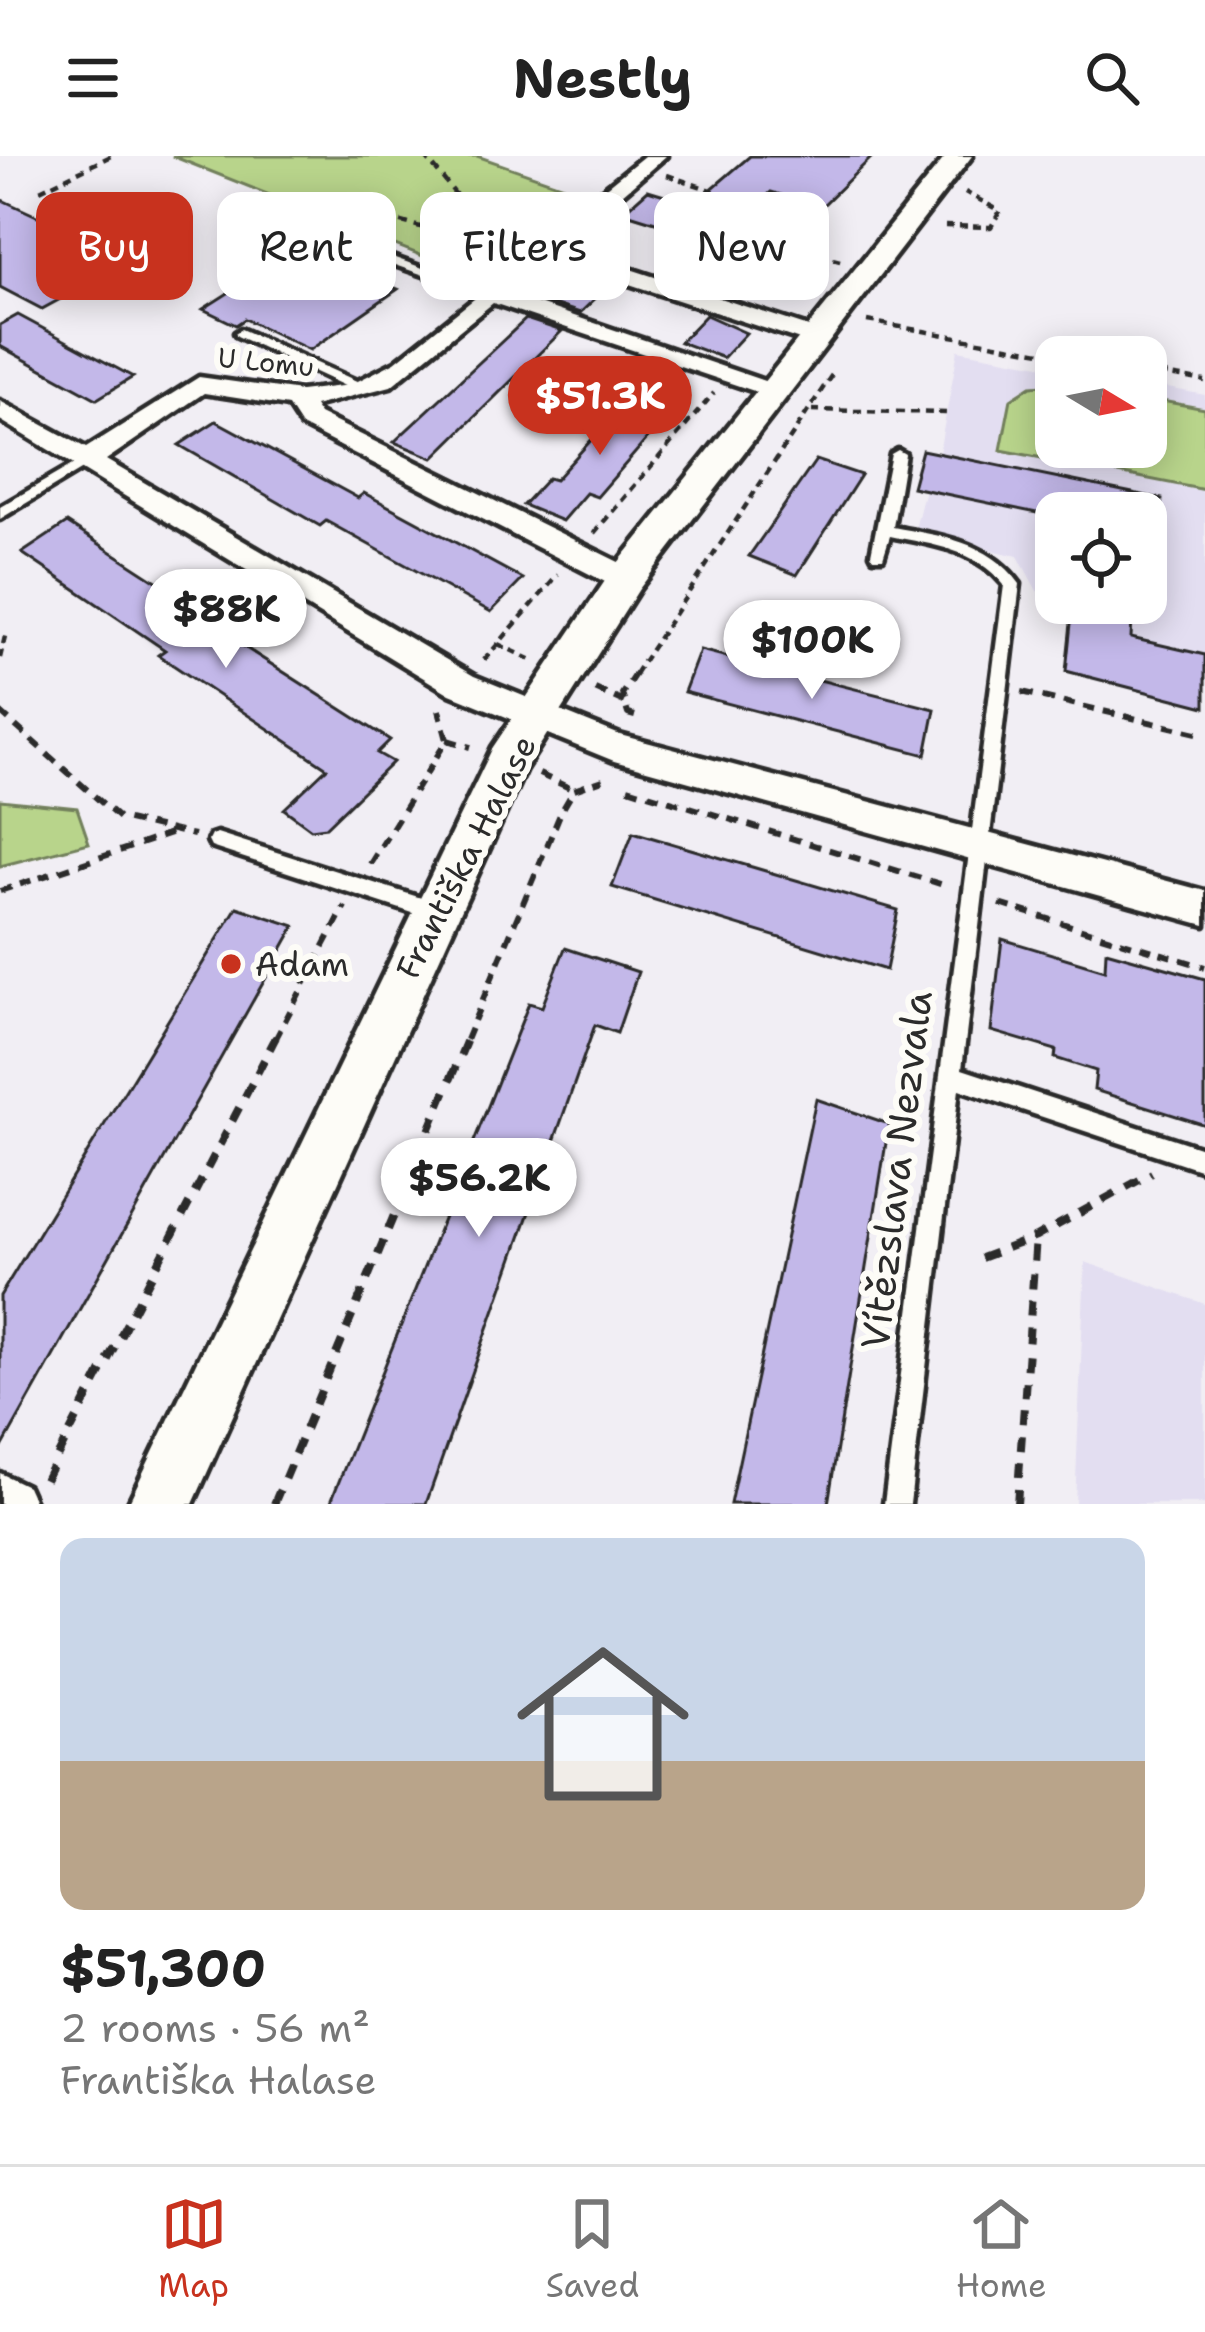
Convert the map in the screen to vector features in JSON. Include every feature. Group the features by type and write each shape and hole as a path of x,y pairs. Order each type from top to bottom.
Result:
{"street":[{"name":"Františka Halase","path":"160,1504 508,760 626,579 771,390 829,347 870,270 959,156"},
{"path":"613,192 650,161"},
{"path":"630,278 829,347"},
{"name":"U Lomu","path":"86,460 199,386 297,399 383,385 482,300"},
{"path":"507,300 771,390"},
{"path":"297,399 310,420 626,579"},
{"path":"0,409 462,685 538,719 614,747 1205,908"}],"lane":[{"path":"241,332 365,390"},
{"path":"878,554 898,454"},
{"path":"0,514 86,460"},
{"name":"Vítězslava Nezvala","path":"885,530 976,550 996,560 1012,584 896,1504"},
{"path":"217,841 434,911"},
{"path":"951,1076 1196,1157"}],"path":[{"path":"40,190 111,156"},
{"path":"424,156 453,192"},
{"path":"650,161 726,192"},
{"path":"940,228 951,224 991,227 1000,211 972,200 962,188"},
{"path":"829,258 896,277 863,320 1035,351"},
{"path":"18,1496 356,886 447,740 437,712 576,554 829,347"},
{"path":"1167,374 1205,381"},
{"path":"771,390 946,412"},
{"path":"650,720 628,714 622,694 771,390"},
{"path":"0,658 6,632"},
{"path":"999,687 1205,735"},
{"path":"0,712 118,818 217,841"},
{"path":"274,1504 574,790 600,779 1205,967"},
{"path":"0,891 178,832"},
{"path":"981,1258 1036,1237 1196,1157"},
{"path":"1017,1504 1036,1237"}],"shaded area":[{"path":"958,350 1035,364 1035,468 1167,468 1167,388 1205,395 1205,655 1131,638 1132,624 1167,624 1167,492 1113,492 939,453"},
{"path":"925,489 1035,513 1035,587 1018,556 914,533"},
{"path":"1085,1262 1205,1304 1205,1504 1075,1504"}],"green space":[{"path":"172,156 477,156 580,192 420,192 420,255 396,245 396,192 262,192"},
{"path":"1035,386 1035,457 1001,450 1011,399"},
{"path":"1167,402 1205,409 1205,490 1093,468 1167,468"},
{"path":"0,800 77,808 89,843 0,866"}],"building":[{"path":"750,156 873,156 829,199 829,192 708,192"},
{"path":"648,190 655,192 654,222 630,214 630,206"},
{"path":"0,199 36,216 36,300 59,300 42,309 0,287"},
{"path":"217,300 382,300 310,350 245,319 236,325 203,309"},
{"path":"545,300 594,300 580,313"},
{"path":"18,315 133,377 97,399 0,346 0,325"},
{"path":"706,315 746,333 723,358 680,342"},
{"path":"526,319 562,331 433,458 394,442"},
{"path":"632,395 673,409 597,497 586,493 562,521 523,505 548,478 555,480"},
{"path":"216,421 358,498 364,493 523,579 491,612 326,521 320,526 179,445"},
{"path":"922,450 1128,492 1035,492 1035,513 912,487"},
{"path":"816,460 861,475 797,575 749,556"},
{"path":"67,523 209,615 202,620 390,740 377,753 393,762 326,827 311,829 284,809 327,768 158,655 165,650 22,553"},
{"path":"1071,624 1132,624 1131,638 1205,655 1205,707 1066,671"},
{"path":"700,650 935,709 926,755 684,692"},
{"path":"633,832 898,910 886,970 612,887"},
{"path":"237,907 295,926 0,1451 0,1296"},
{"path":"1002,939 1105,970 1106,951 1205,979 1205,1125 1094,1090 1096,1071 1055,1058 1056,1050 991,1031"},
{"path":"565,948 638,972 617,1033 595,1025 426,1504 330,1504 529,1003 542,1007"},
{"path":"816,1099 889,1124 828,1504 730,1504"}],"place":[{"name":"Adam","path":"231,964"}]}
